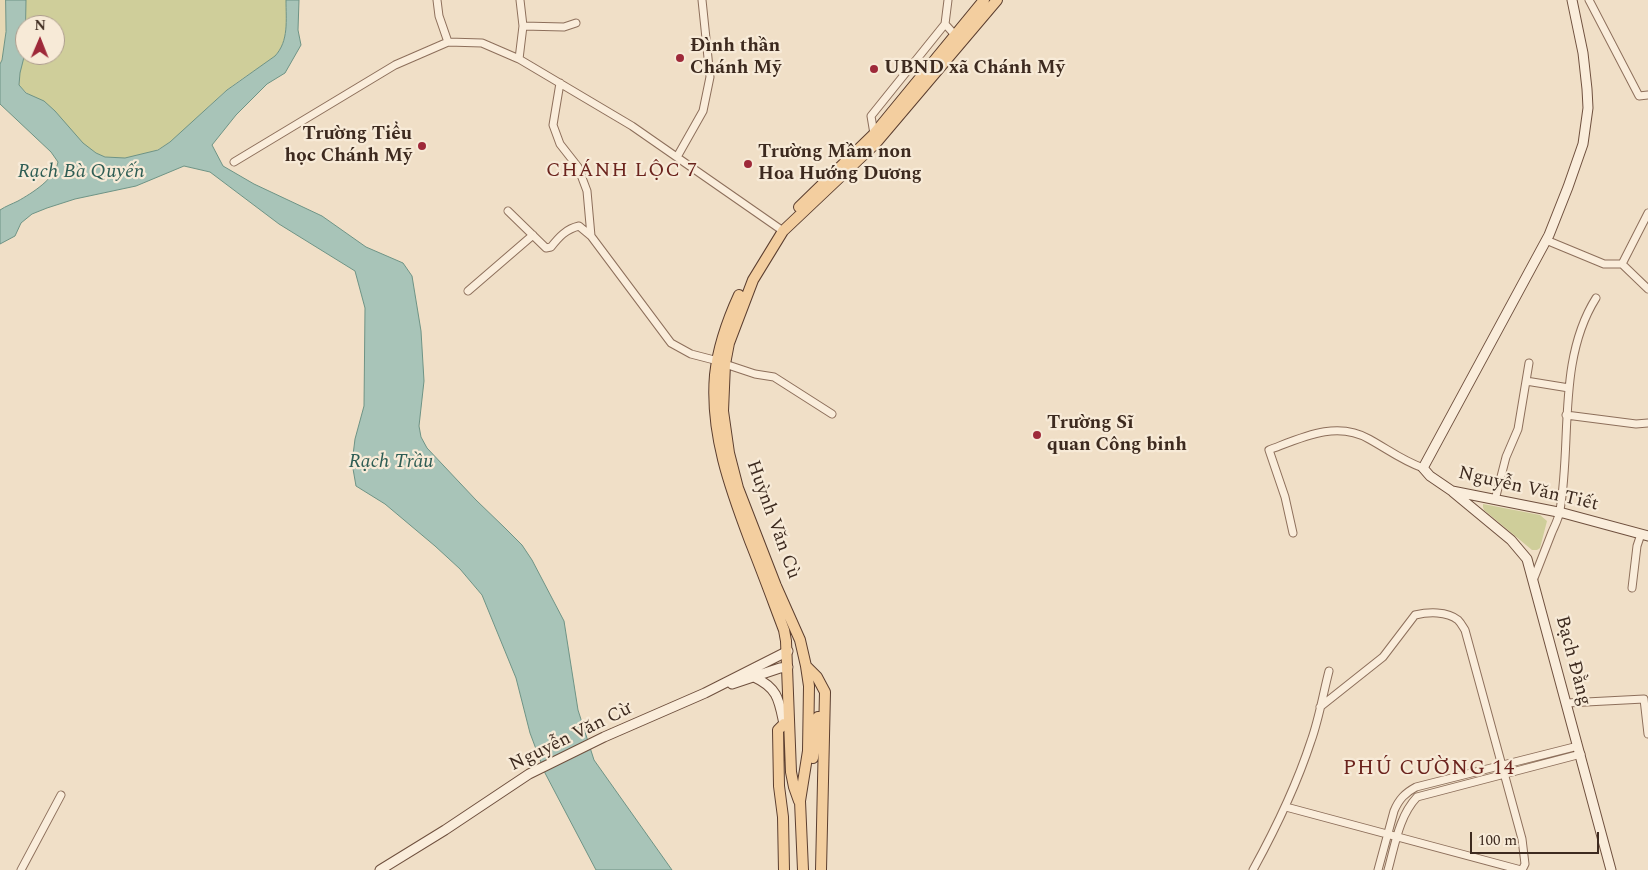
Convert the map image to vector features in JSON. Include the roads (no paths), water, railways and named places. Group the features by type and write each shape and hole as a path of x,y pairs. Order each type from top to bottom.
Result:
{"main road":[{"path":"803,870 800,802 791,772 788,651 784,630 731,492 724,464 716,414 715,375 721,362 719,351 733,309 752,267 780,229 874,139 958,38 984,0"},
{"path":"958,38 997,0"},
{"name":"Huỳnh Văn Cù","path":"721,362 723,411 729,453 738,488 801,647 806,666 808,686 808,751 800,802"},
{"path":"788,651 801,647"},
{"path":"788,667 806,666"},
{"name":"Huỳnh Văn Cù","path":"806,666 817,678"},
{"path":"800,802 809,775 818,726 817,678"},
{"path":"817,678 824,692 821,870"},
{"path":"789,710 784,724 785,774 789,785 800,802"},
{"path":"784,724 778,730 784,870"}],"street":[{"path":"437,0 439,16 448,42"},
{"path":"519,59 523,26 520,0"},
{"path":"677,157 703,111 710,77 702,0"},
{"path":"874,139 871,116 945,24 948,0"},
{"path":"1423,468 1546,240 1580,152 1588,108 1583,53 1572,0"},
{"path":"1589,0 1639,96 1648,94"},
{"path":"523,26 564,27 576,24"},
{"path":"945,24 958,38"},
{"path":"234,162 395,65 448,42 482,43 519,59 632,126 780,229"},
{"path":"560,83 554,125 560,144 578,167 587,191 591,236"},
{"path":"508,210 546,248 551,248 560,235 579,226 591,236 671,343 692,354 755,374 774,376 832,414"},
{"path":"1622,264 1648,213"},
{"path":"468,291 533,234"},
{"path":"1546,240 1604,264 1622,264 1648,289"},
{"path":"1534,578 1560,512 1566,415 1573,362 1586,314 1596,298"},
{"path":"1494,500 1506,457 1518,429 1529,364"},
{"path":"1526,381 1570,388"},
{"path":"1566,415 1636,424 1648,423"},
{"name":"Nguyễn Văn Tiết","path":"1292,533 1285,497 1270,450 1313,434 1339,430 1360,434 1405,462 1423,468 1430,476 1452,491 1560,512 1645,535"},
{"name":"Bạch Đằng","path":"1452,491 1515,544 1527,559 1534,578 1611,870"},
{"path":"1632,588 1637,546 1645,535"},
{"path":"1286,807 1522,870 1525,864 1522,839 1465,630 1458,620 1447,615 1424,613 1415,615 1383,657 1320,707"},
{"name":"Nguyễn Văn Cừ","path":"380,870 529,774 604,737 705,693 788,651"},
{"name":"Nguyễn Văn Cừ","path":"705,693 788,667"},
{"path":"1256,869 1296,783 1312,739 1329,671"},
{"path":"754,677 767,683 772,688 780,705 784,724"},
{"path":"1567,703 1644,699 1648,734"},
{"path":"1378,870 1394,811 1405,793 1416,787 1503,769 1580,750"},
{"path":"1388,870 1401,823 1410,805 1417,797 1503,769"},
{"path":"21,870 61,795"}],"water":[{"name":"Rạch Trầu","path":"6,0 26,0 26,15 15,15 15,65 22,65 19,85 26,93 44,101 83,143 96,153 105,157 125,158 158,150 170,142 227,90 275,56 285,37 286,0 299,0 298,30 301,45 285,73 267,84 236,115 212,145 223,166 254,184 322,216 366,247 403,263 412,276 421,331 424,381 419,426 421,437 427,448 522,545 532,560 564,621 578,710 594,760 672,870 596,870 545,773 530,733 516,678 482,595 460,569 435,546 385,504 356,486 352,463 355,439 364,406 365,308 355,271 279,224 210,172 184,166 136,186 75,199 32,214 21,223 15,236 0,244 0,210 36,190 48,180 58,162 51,152 0,104 0,64 6,32"}],"place":[{"name":"Đình thần Chánh Mỹ","path":"680,58"},
{"name":"UBND xã Chánh Mỹ","path":"874,69"},
{"name":"Trường Tiểu học Chánh Mỹ","path":"422,146"},
{"name":"Trường Mầm non Hoa Hướng Dương","path":"748,164"},
{"name":"Trường Sĩ quan Công binh","path":"1037,435"}],"district":[{"name":"CHÁNH LỘC 7","path":"622,172"},
{"name":"PHÚ CƯỜNG 14","path":"1429,770"}],"water label":[{"name":"Rạch Bà Quyến","path":"81,173"}]}
